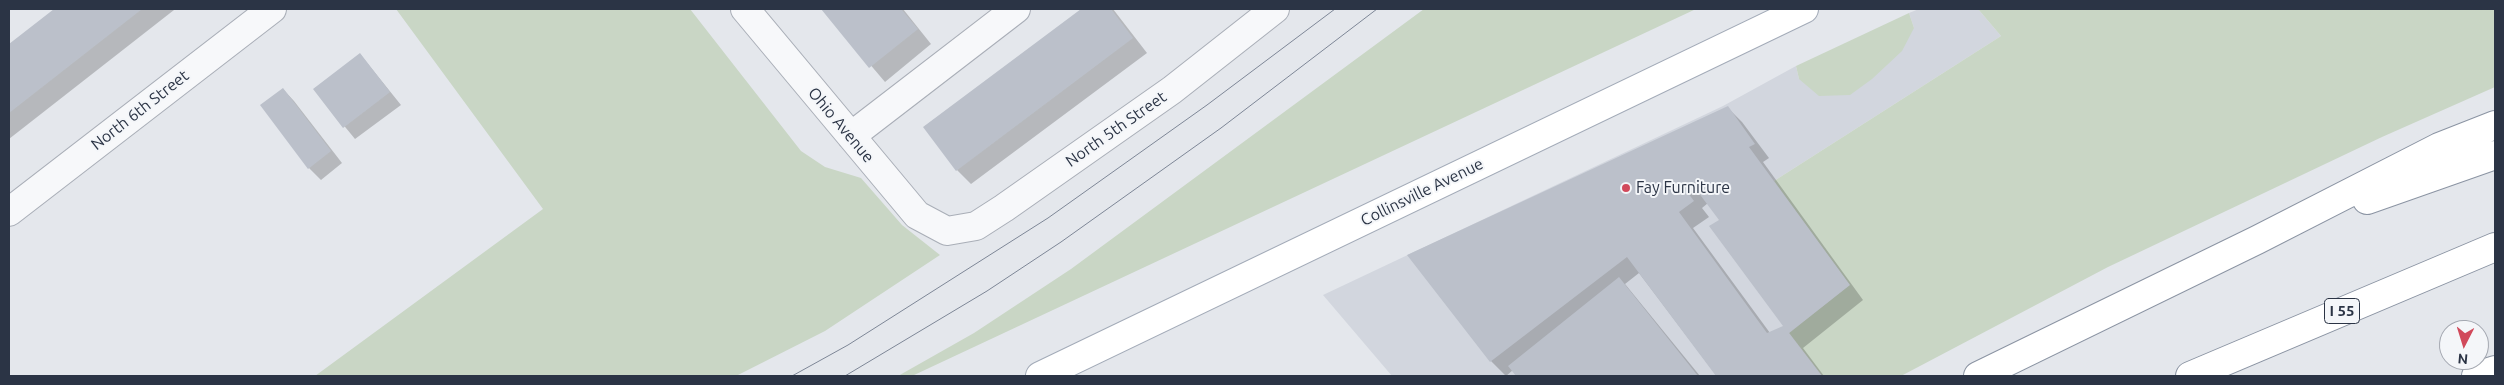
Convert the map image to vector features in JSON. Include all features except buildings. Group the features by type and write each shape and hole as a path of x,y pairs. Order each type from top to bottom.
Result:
{"main road":[{"name":"Collinsville Avenue","path":"1040,376 1804,9"},
{"path":"1978,376 2258,240 2438,147 2495,125"},
{"path":"2258,240 2495,155"},
{"name":"I 55","path":"2190,376 2495,246"},
{"path":"2476,376 2495,370"}],"street":[{"name":"North 6th Street","path":"9,212 272,9"},
{"name":"Ohio Avenue","path":"745,9 918,215 947,231"},
{"path":"851,136 1016,9"},
{"name":"North 5th Street","path":"947,231 976,226 1004,208 1172,90 1276,9"}],"shaded area":[{"path":"1919,9 1978,9 2001,36 1774,181 1850,285 1789,333 1822,376 1392,376 1323,295 1723,106 1796,66 1799,79 1914,28 1909,13"}],"green space":[{"path":"396,9 690,9 801,151 825,167 861,178 902,225 940,255 825,331 736,376 315,376 543,209"},
{"path":"1424,9 1696,9 912,376 898,376 974,333 1071,269"},
{"path":"1978,9 2495,9 2495,87 2382,137 2108,267 1901,376 1822,376 1789,333 1849,285 1774,181 2001,36"},
{"path":"1909,13 1914,28 1902,51 1872,79 1850,95 1819,96 1799,79 1796,66"}],"tram line":[{"path":"792,376 848,345 1048,218 1207,105 1335,9"},
{"path":"845,376 987,291 1061,242 1221,128 1377,9"}],"place":[{"name":"Fay Furniture","path":"1626,188"}]}
